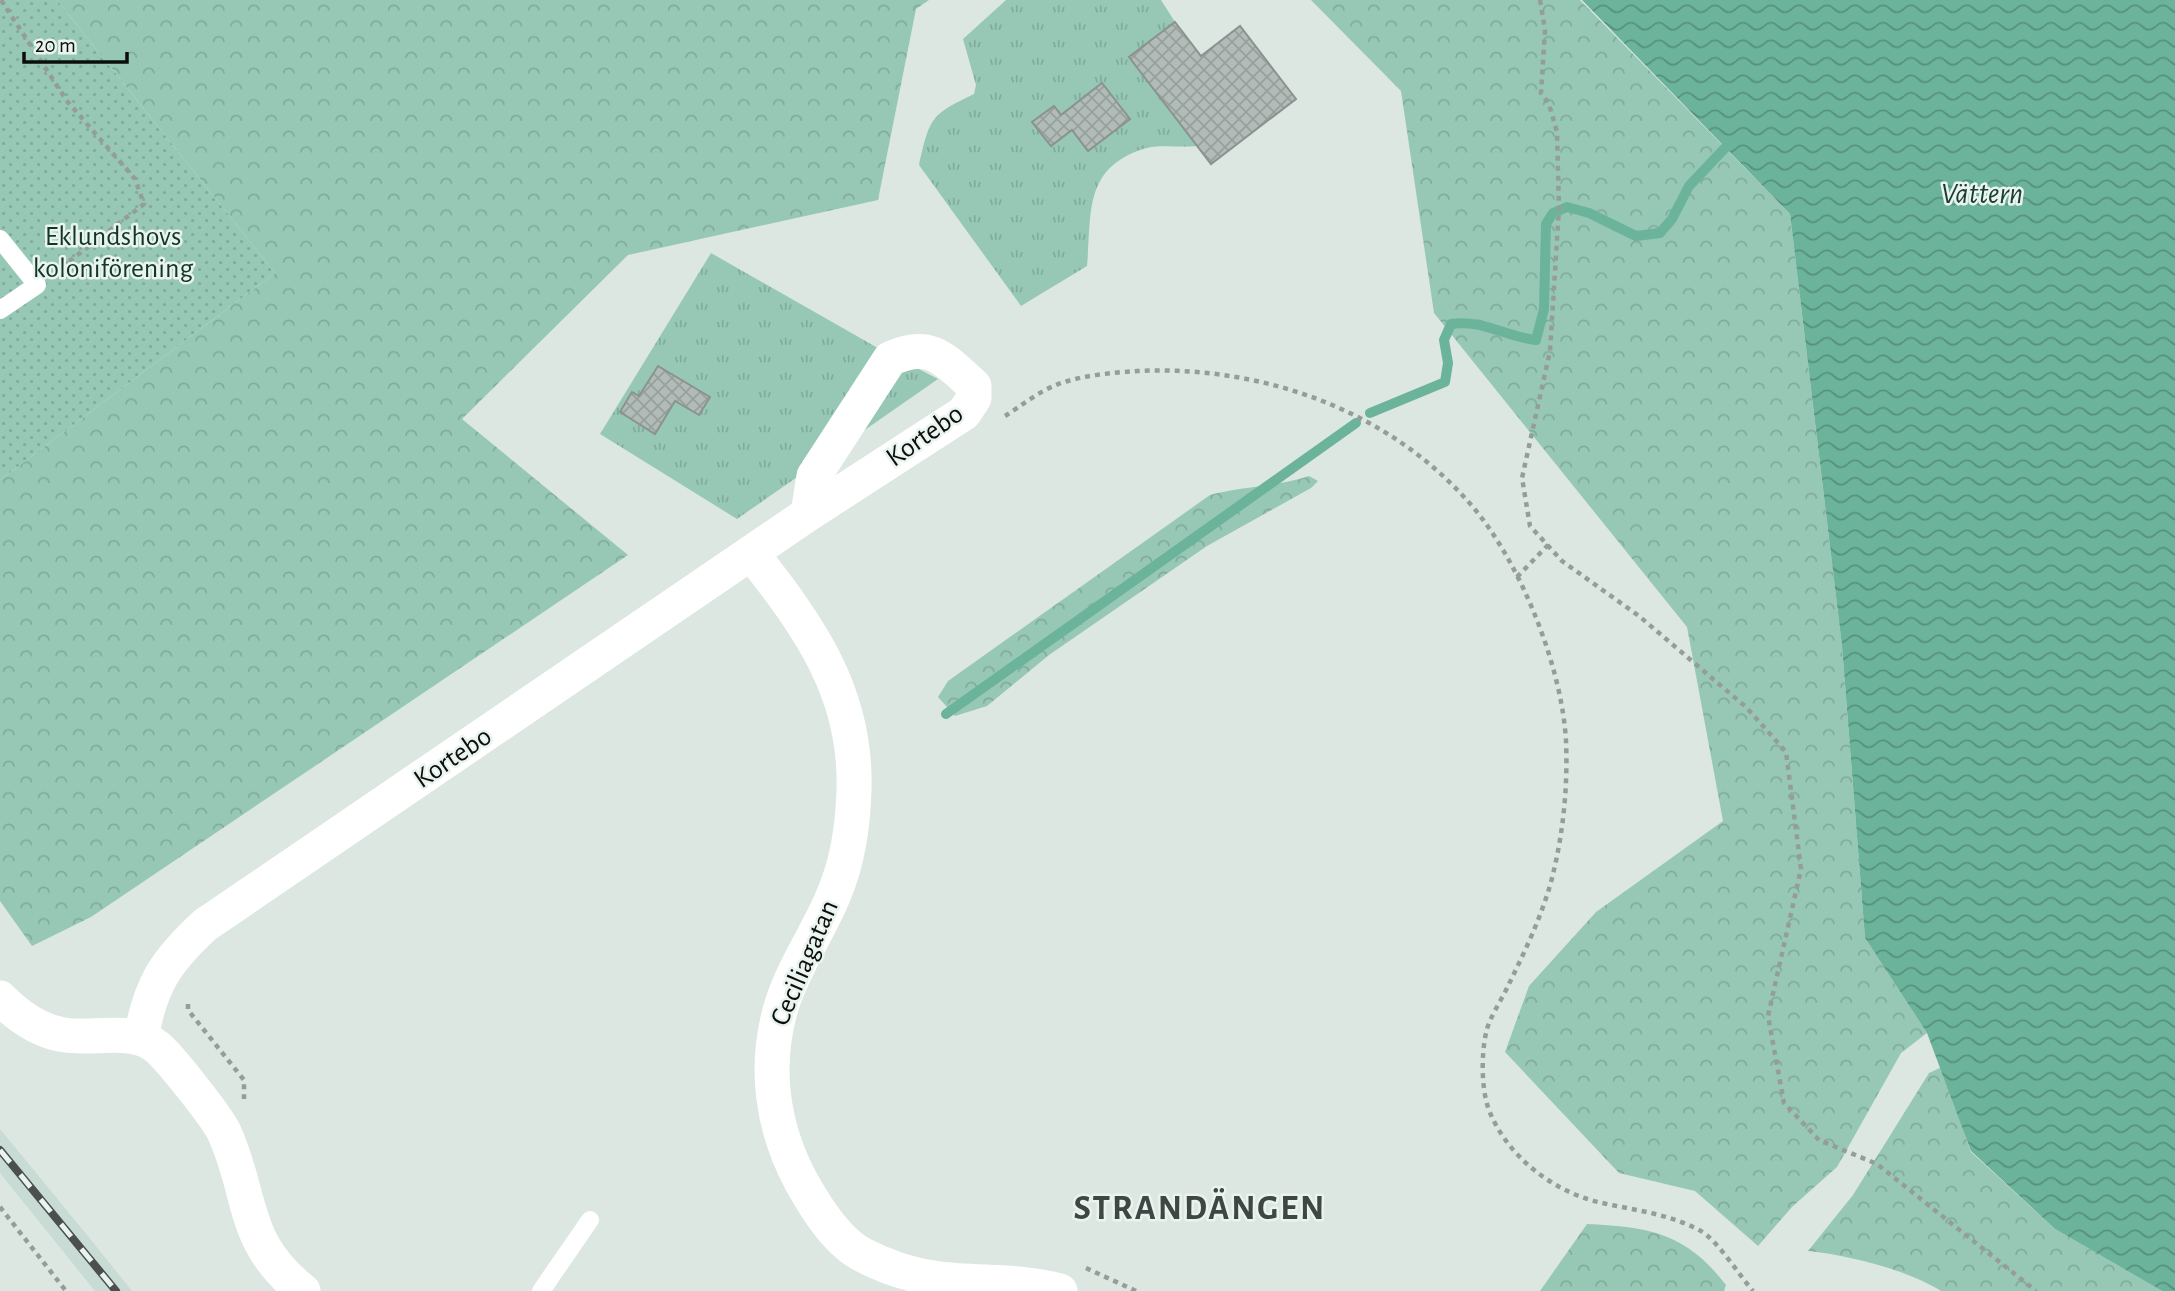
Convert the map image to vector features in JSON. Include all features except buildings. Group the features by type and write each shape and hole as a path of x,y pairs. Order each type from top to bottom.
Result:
{"street":[{"name":"Kortebo","path":"141,1037 148,999 164,971 183,945 205,925 808,514 964,413 974,398 974,386 931,351 907,351 890,359 814,476 808,514"},
{"name":"Ceciliagatan","path":"751,553 818,644 832,673 842,698 854,788 851,839 835,892 782,1003 774,1037 771,1086 778,1127 791,1162 810,1196 837,1233 861,1254 896,1268 938,1279 998,1282 1069,1278"},
{"path":"0,998 17,1015 57,1034 141,1037 158,1048 223,1129 246,1209 265,1253 303,1291"}],"lane":[{"path":"0,239 37,285 0,310"},
{"path":"541,1291 590,1220"}],"path":[{"path":"1,0 67,100 135,179 144,204 37,285"},
{"path":"1540,0 1545,30 1541,93 1549,104 1557,132 1558,237 1550,351 1522,478 1530,526 1562,561 1639,616 1746,707 1786,752 1801,869 1768,1016 1784,1103 1819,1140 1877,1164 2036,1291"},
{"path":"1001,418 1056,385 1108,373 1176,370 1254,378 1343,409 1392,437 1435,469 1475,509 1517,577 1536,616 1558,678 1566,741 1564,820 1550,884 1525,952 1486,1033 1484,1081 1489,1112 1507,1143 1534,1171 1572,1194 1663,1215 1703,1231 1753,1291"},
{"path":"1517,577 1549,544"},
{"path":"188,1000 188,1010 244,1080 244,1102 223,1129"},
{"path":"0,1207 66,1291"},
{"path":"1069,1278 1100,1272 1136,1291"}],"shaded area":[{"path":"0,1129 132,1291 95,1291 0,1173"}],"green space":[{"name":"Eklundshovs koloniförening","path":"0,0 57,0 275,273 0,480"},
{"path":"57,0 929,0 916,9 878,200 628,255 462,419 628,555 91,917 32,946 0,901 0,480 275,273"},
{"path":"1006,0 1161,0 1175,22 1129,57 1197,146 1143,149 1110,168 1094,195 1087,266 1021,306 919,165 926,137 934,120 948,107 974,94 976,85 963,39"},
{"path":"1311,0 1580,0 1790,214 1842,646 1865,938 1927,1033 1901,1053 1837,1167 1792,1207 1758,1246 1695,1191 1619,1173 1505,1052 1529,986 1596,912 1723,821 1687,627 1434,313 1401,91"},
{"path":"711,253 876,347 938,379 737,519 600,434"},
{"path":"1309,476 1318,481 1311,488 1207,546 1049,655 987,706 955,716 938,697 948,681 1210,495"},
{"path":"1942,1067 1971,1152 2055,1229 2162,1291 1941,1291 1912,1276 1877,1265 1808,1251 1853,1195 1929,1073"},
{"path":"1587,1224 1630,1227 1665,1236 1696,1254 1726,1285 1724,1291 1540,1291"}],"water":[{"name":"Vättern","path":"1582,0 2175,0 2175,1291 2162,1291 2055,1229 1971,1151 1927,1033 1865,938 1842,646 1790,214"}],"waterway":[{"path":"1370,413 1445,382 1448,363 1444,340 1451,324 1484,326 1536,340 1544,309 1546,224 1553,213 1567,207 1589,213 1636,236 1660,233 1672,219 1689,186 1725,148"},
{"path":"946,714 1356,423"}],"railway":[{"path":"0,1150 116,1291"}],"district":[{"name":"STRANDÄNGEN","path":"1200,1208"}]}
